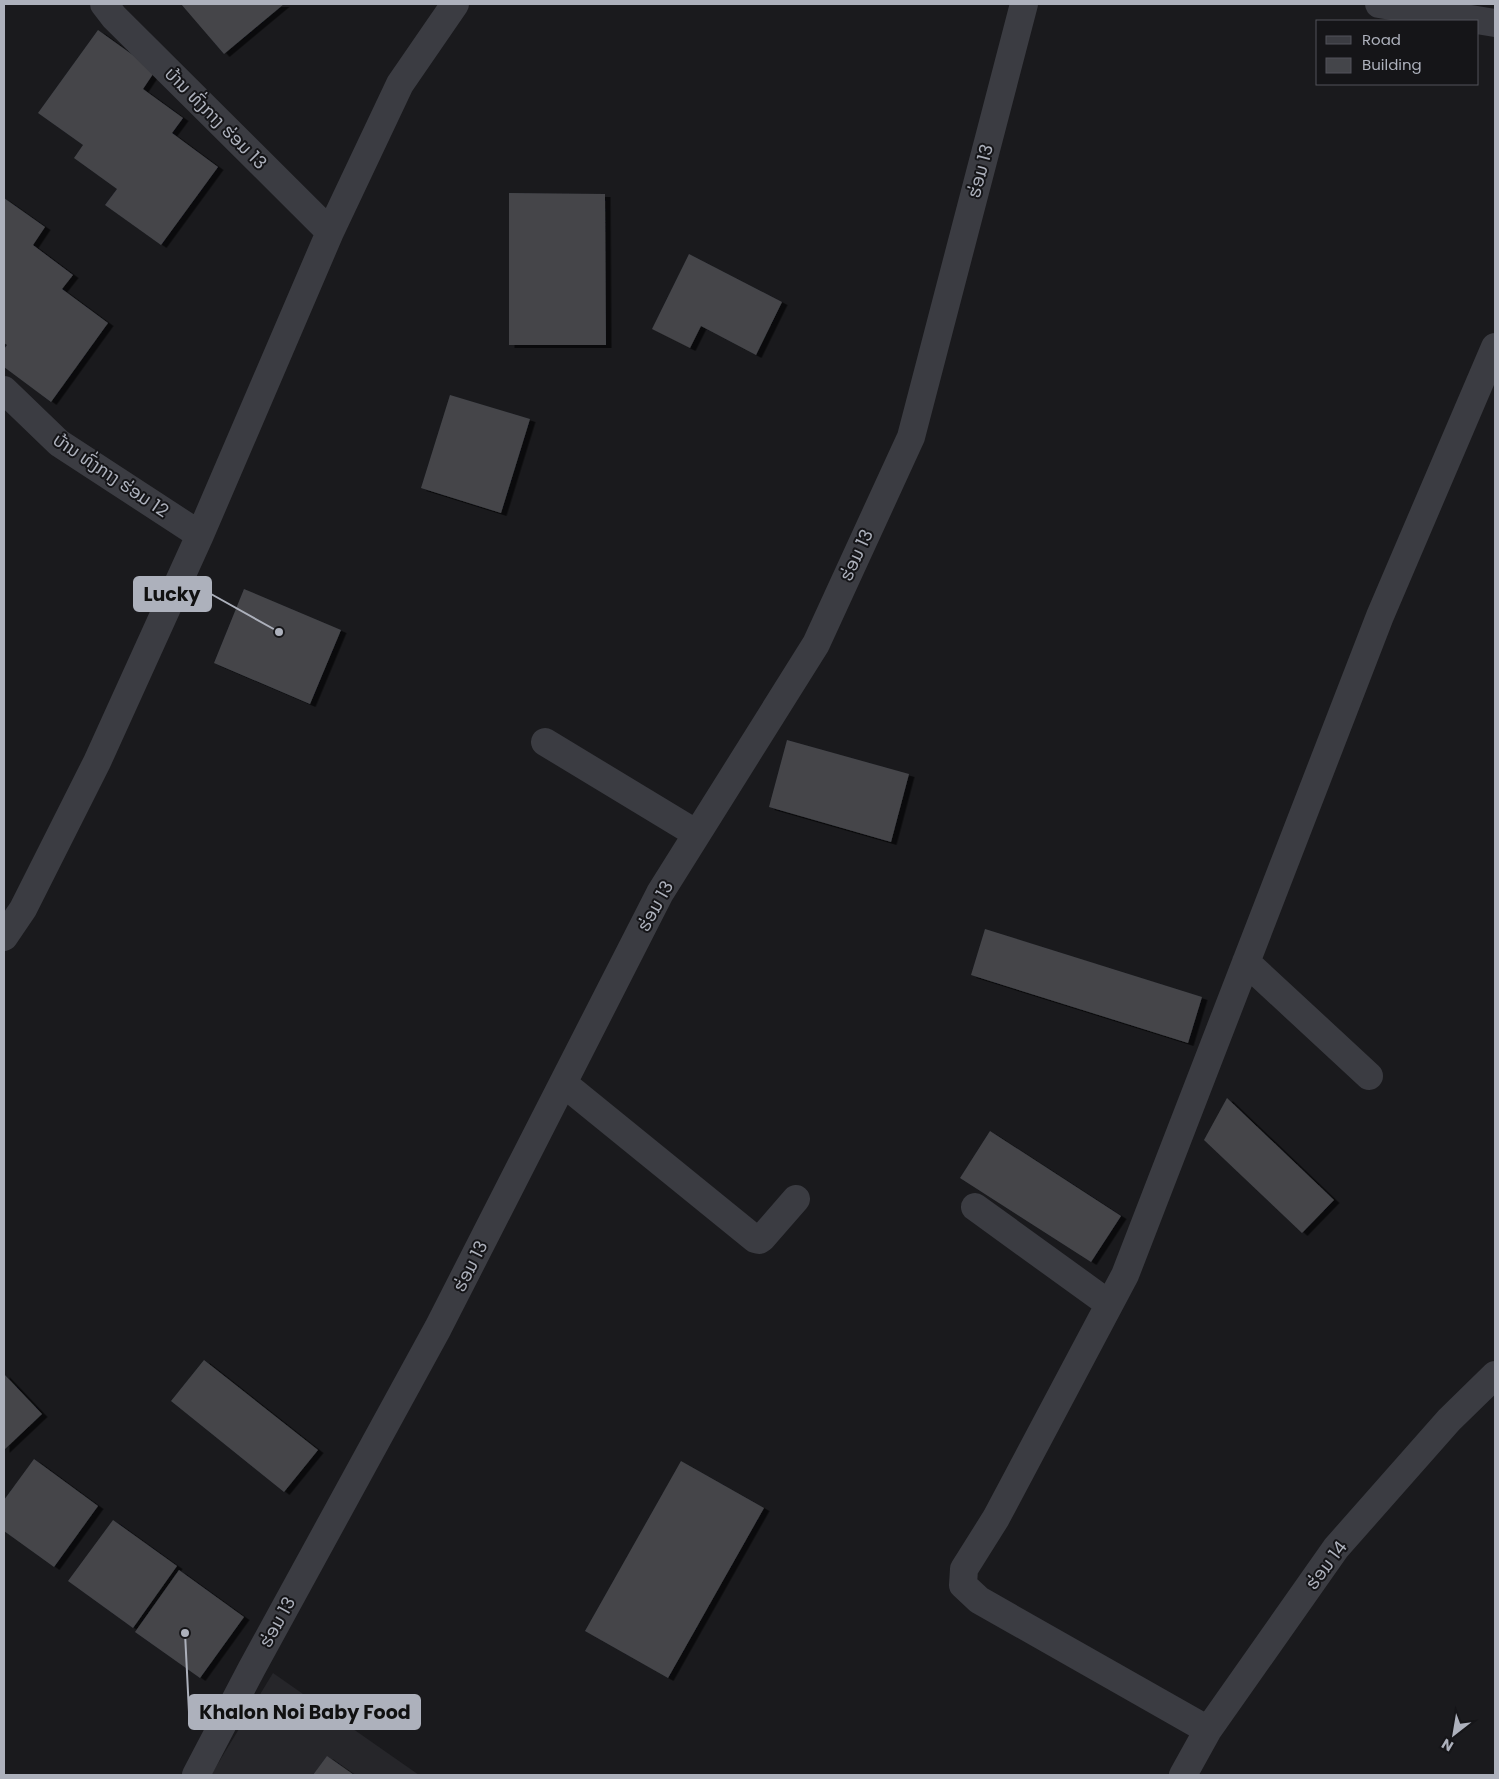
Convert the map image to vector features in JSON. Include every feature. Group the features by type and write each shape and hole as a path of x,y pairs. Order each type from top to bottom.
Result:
{"street":[{"name":"ບ້ານ ທົ່ງກາງ ຮ່ອມ 13","path":"104,4 114,17 330,232"},
{"path":"4,937 23,909 97,762 200,535 330,232 400,84 455,4"},
{"name":"ຮ່ອມ 13","path":"196,1775 252,1668 438,1328 660,893 816,644 910,437 1024,4"},
{"path":"1379,4 1472,20"},
{"path":"1479,21 1495,24"},
{"path":"1208,1730 979,1600 963,1585 964,1569 996,1518 1125,1275 1380,616 1495,347"},
{"name":"ບ້ານ ທົ່ງກາງ ຮ່ອມ 12","path":"4,390 59,443 200,535"},
{"path":"545,742 697,834"},
{"path":"1246,962 1369,1076"},
{"path":"563,1083 755,1239 759,1240 762,1238 796,1199"},
{"path":"975,1207 1110,1304"},
{"name":"ຮ່ອມ 14","path":"1183,1775 1208,1730 1336,1548 1449,1420 1495,1375"}],"shaded area":[{"path":"273,1673 419,1775 211,1775"}],"building":[{"path":"181,4 284,4 224,54"},
{"path":"98,30 155,71 143,89 183,118 172,133 218,167 161,245 105,205 117,189 74,158 83,145 38,113"},
{"path":"509,193 605,194 606,345 509,345"},
{"path":"4,198 45,227 33,245 73,275 62,289 108,323 51,402 4,367 4,349 7,345 4,343"},
{"path":"689,254 782,302 756,355 701,326 690,348 652,329"},
{"path":"450,395 530,419 501,513 421,488"},
{"path":"244,589 341,630 310,704 214,663"},
{"path":"787,740 909,774 891,842 769,807"},
{"path":"985,929 1202,997 1188,1043 971,975"},
{"path":"1227,1098 1334,1200 1302,1233 1204,1140"},
{"path":"990,1131 1121,1216 1091,1262 960,1178"},
{"path":"204,1360 318,1450 284,1492 171,1401"},
{"path":"4,1374 42,1414 4,1450"},
{"path":"34,1459 98,1506 54,1567 4,1531 4,1500"},
{"path":"681,1461 764,1508 668,1678 585,1631"},
{"path":"113,1520 177,1566 133,1628 68,1581"},
{"path":"179,1570 244,1617 200,1678 135,1632"},
{"path":"327,1756 354,1775 313,1775"}],"place":[{"name":"Lucky","path":"279,632"},
{"name":"Khalon Noi Baby Food","path":"185,1633"}]}
